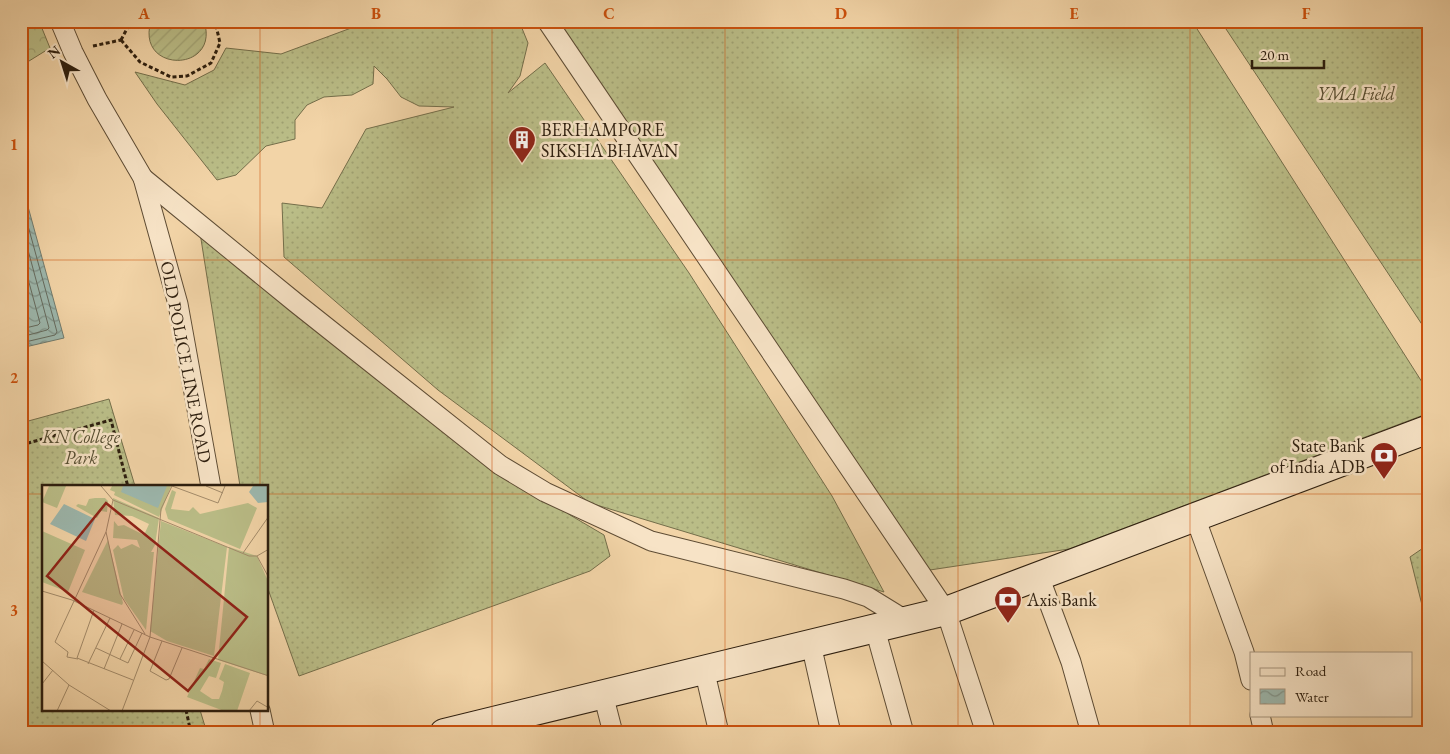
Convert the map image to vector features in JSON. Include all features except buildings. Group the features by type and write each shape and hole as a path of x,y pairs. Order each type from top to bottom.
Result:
{"street":[{"name":"OLD POLICE LINE ROAD","path":"60,21 73,52 97,99 143,178 178,304 211,485"},
{"path":"548,21 946,611 986,733"},
{"path":"143,178 296,304 500,465 545,492 651,540 844,589 868,597 907,621"},
{"path":"457,731 946,611 1429,429"},
{"path":"1195,517 1244,652 1250,676"},
{"path":"1039,576 1072,662 1091,733"},
{"path":"875,629 904,733"},
{"path":"811,644 831,733"},
{"path":"704,669 719,733"},
{"path":"603,694 613,733"},
{"path":"260,712 265,733"},
{"path":"1260,716 1264,733"}],"path":[{"path":"121,40 131,21"},
{"path":"121,40 140,62 171,77 187,76 211,63 220,43 215,21"},
{"path":"73,52 108,41 121,40"},
{"path":"21,445 111,420 128,485"},
{"path":"186,712 191,733"}],"green space":[{"path":"21,21 39,21 50,48 21,66"},
{"path":"151,21 204,21 206,38 201,50 190,58 178,60 165,58 155,51 149,38"},
{"path":"370,21 519,21 528,43 520,76 508,93 545,63 689,273 832,496 884,592 590,503 438,390 284,257 282,203 322,208 366,129 454,107 419,106 401,97 374,66 373,84 352,95 324,97 307,105 295,120 295,139 266,146 236,175 217,180 157,104 135,72 185,85 214,70 226,48 281,54"},
{"path":"550,21 1192,21 1429,393 1429,413 1069,549 910,573"},
{"name":"YMA Field","path":"1221,21 1429,21 1429,335 1226,29"},
{"path":"198,220 570,515 604,535 610,556 590,571 299,676 269,592 269,485 240,485"},
{"name":"KN College Park","path":"109,399 135,485 42,485 42,712 201,712 207,733 21,733 21,423"},
{"path":"1429,544 1429,633 1410,557"}],"water":[{"path":"21,181 64,338 21,348"}],"place":[{"name":"BERHAMPORE SIKSHA BHAVAN","path":"522,164"},
{"name":"State Bank of India ADB","path":"1384,480"},
{"name":"Axis Bank","path":"1008,624"}]}
